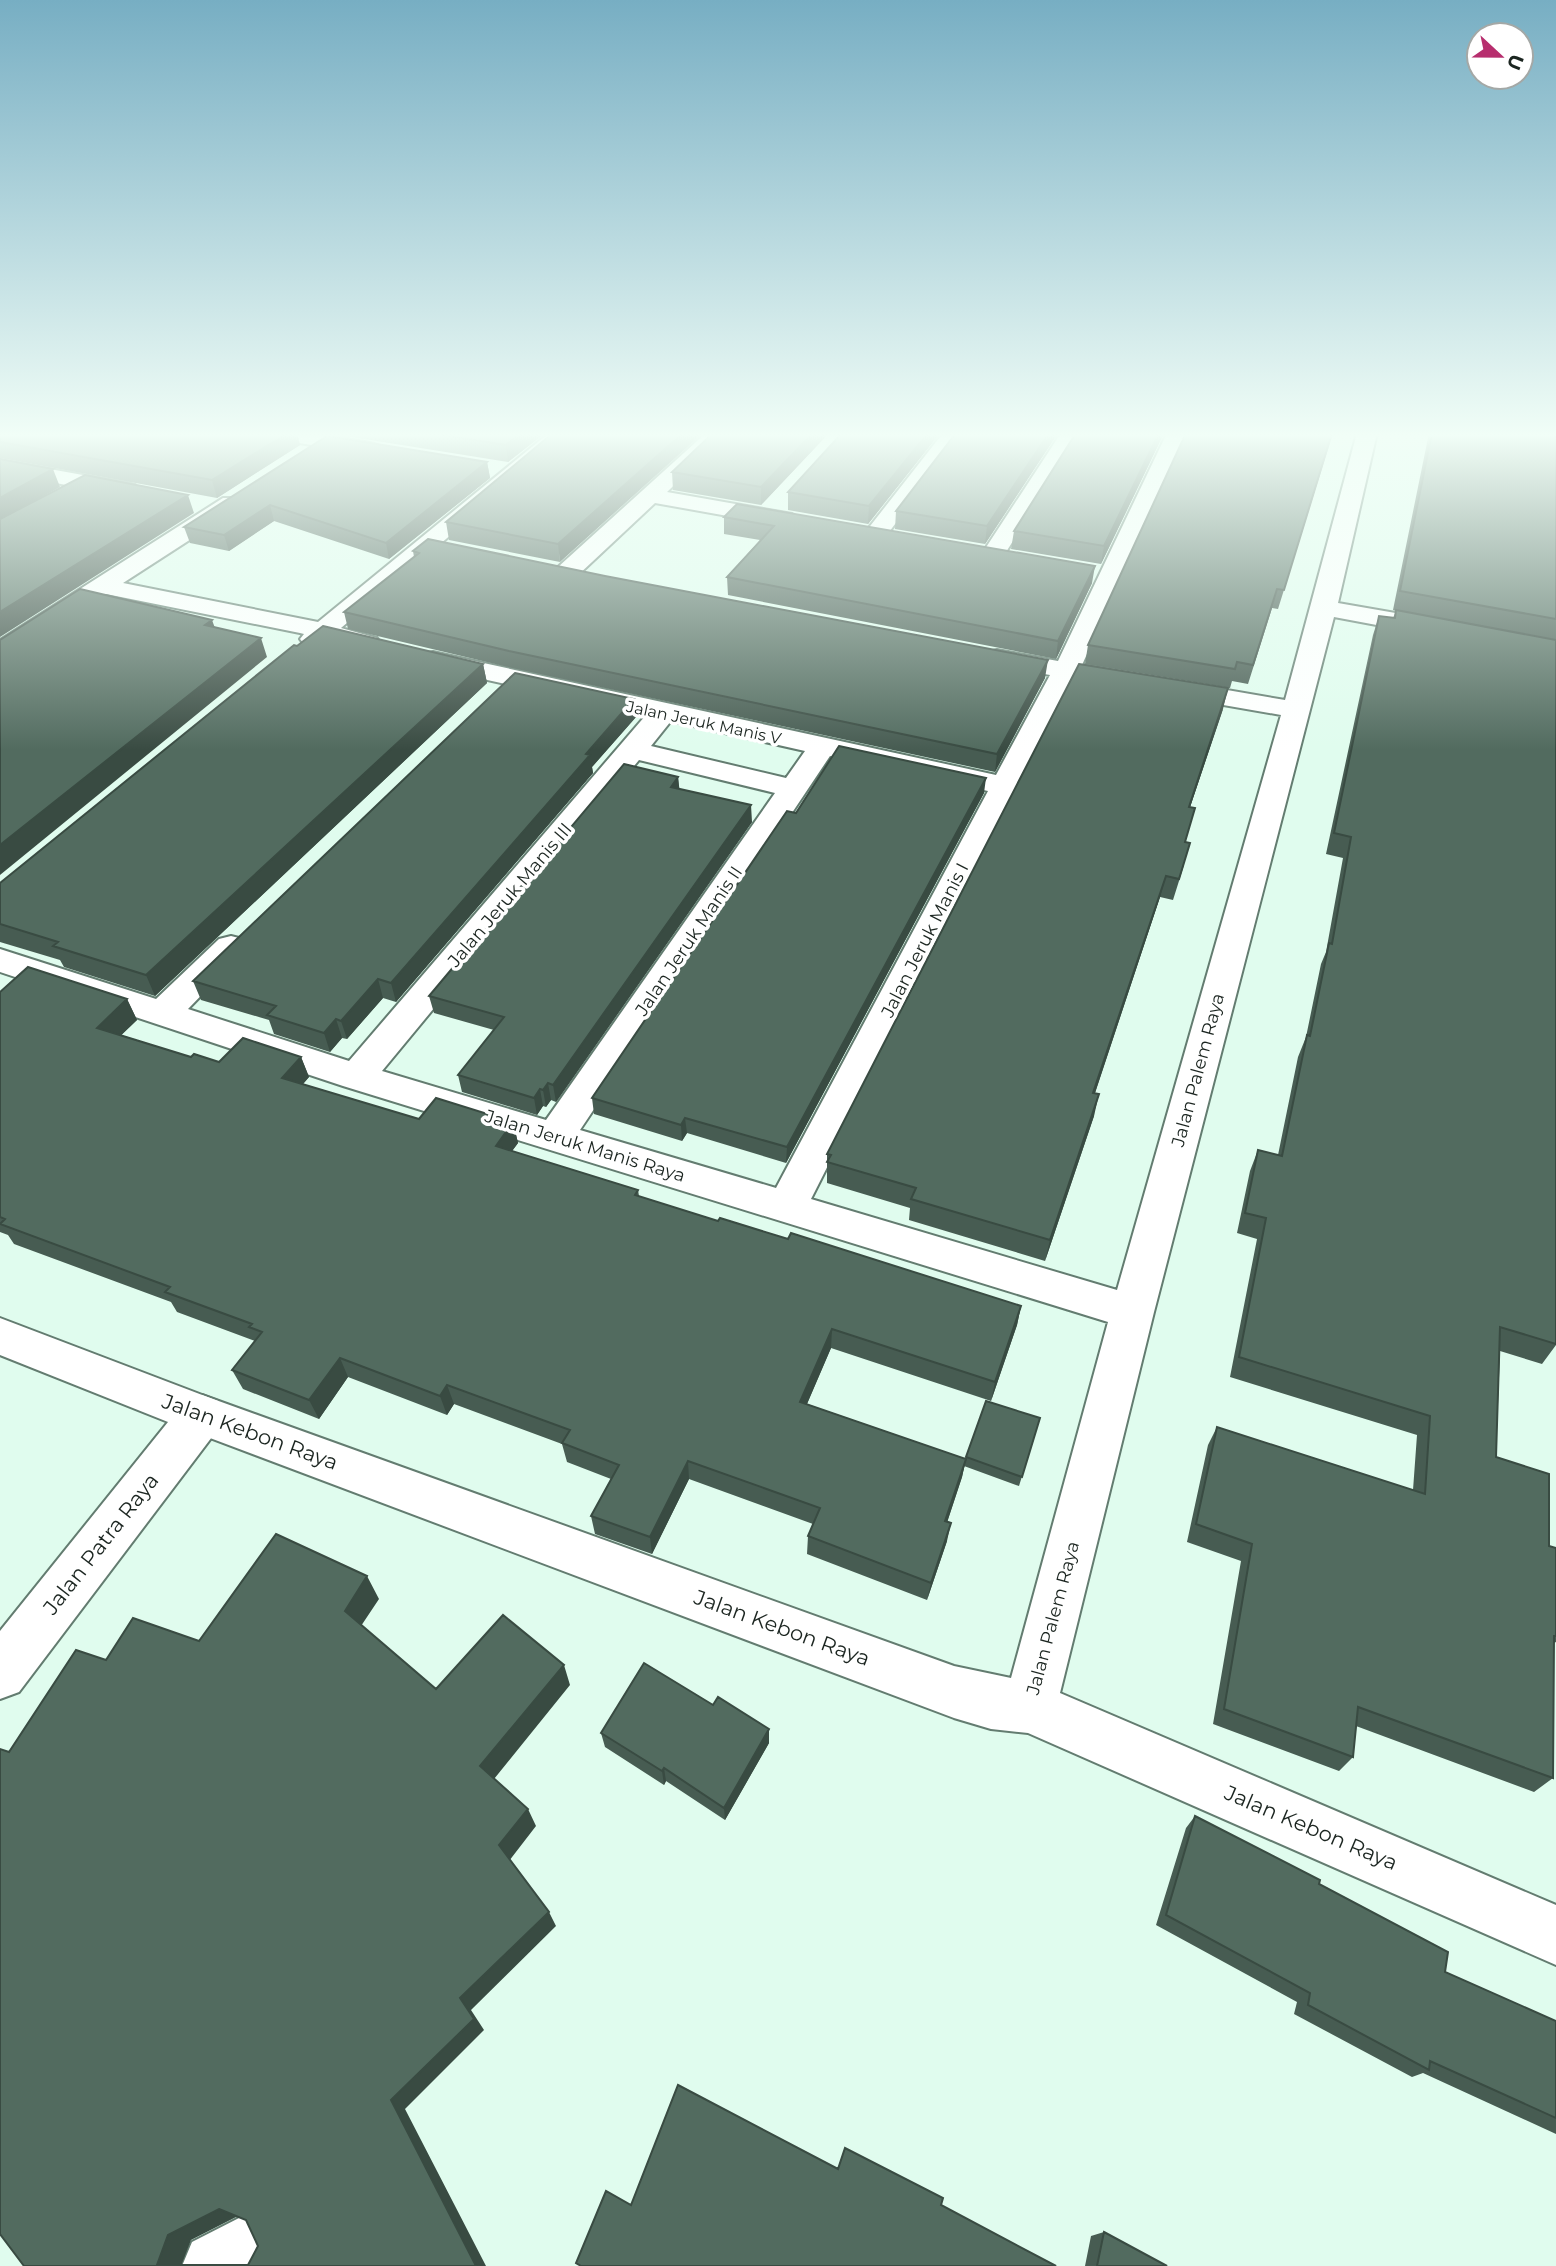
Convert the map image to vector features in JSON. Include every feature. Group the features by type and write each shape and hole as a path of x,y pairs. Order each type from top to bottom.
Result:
{"street":[{"path":"0,651 176,539"},
{"path":"290,658 432,539"},
{"path":"566,572 603,539"},
{"path":"894,539 901,540"},
{"path":"993,555 1003,539"},
{"name":"Jalan Jeruk Manis I","path":"786,1208 1064,671 1097,573 1117,539"},
{"name":"Jalan Palem Raya","path":"1030,1707 1132,1312 1297,710 1341,539"},
{"path":"425,545 450,550"},
{"path":"967,551 1019,560"},
{"path":"541,567 593,578"},
{"name":"Jalan Jeruk Manis V","path":"102,586 322,631 400,652 501,689 663,713 1005,786"},
{"path":"1324,608 1447,630"},
{"path":"970,653 1297,710"},
{"name":"Jalan Jeruk Manis III","path":"356,1077 663,713"},
{"name":"Jalan Jeruk Manis II","path":"556,1136 822,747"},
{"path":"633,750 793,789"},
{"path":"161,1014 251,928"},
{"name":"Jalan Jeruk Manis Raya","path":"0,960 356,1077 1132,1312"},
{"name":"Jalan Kebon Raya","path":"0,1336 202,1415 954,1692 991,1702 1030,1707 1556,1935"},
{"name":"Jalan Patra Raya","path":"0,1673 202,1415"}],"building":[{"path":"0,539 118,539 0,612"},
{"path":"373,539 391,539 386,543"},
{"path":"428,539 605,576 1048,660 997,754 509,651 344,612 419,553 413,551"},
{"path":"531,539 564,539 558,544"},
{"path":"762,539 938,539 1095,566 1058,641 727,577"},
{"path":"1060,539 1108,539 1104,546"},
{"path":"1137,539 1300,539 1284,590 1277,589 1253,665 1237,662 1235,669 1088,645"},
{"path":"1411,539 1556,539 1556,619 1400,591"},
{"path":"80,589 212,620 205,625 261,638 0,845 0,640"},
{"path":"1396,610 1556,640 1556,1344 1500,1327 1496,1457 1549,1474 1549,1546 1556,1548 1553,1778 1358,1707 1353,1757 1224,1709 1252,1544 1196,1524 1217,1427 1425,1494 1430,1416 1239,1357 1266,1218 1245,1213 1258,1150 1282,1156 1307,1035 1310,1036 1329,943 1332,944 1351,837 1334,833 1379,616 1395,618"},
{"path":"323,626 483,664 146,975 53,946 58,942 0,924 0,883 294,645 297,646"},
{"path":"1079,664 1228,688 1189,807 1195,808 1185,842 1190,843 1179,879 1166,876 1093,1093 1099,1094 1050,1240 911,1199 916,1188 827,1162 831,1155 827,1154"},
{"path":"515,673 634,699 586,754 590,755 391,983 378,979 341,1021 336,1019 324,1033 267,1015 276,1006 193,981"},
{"path":"839,746 986,778 787,1147 685,1118 681,1125 592,1098 787,811 796,813"},
{"path":"624,764 678,777 671,787 751,805 553,1085 548,1083 534,1098 458,1075 504,1017 429,996"},
{"path":"28,967 127,999 97,1028 191,1057 194,1054 219,1062 243,1038 301,1057 282,1078 419,1119 436,1098 513,1122 496,1146 638,1190 635,1195 718,1221 720,1218 788,1239 791,1233 1021,1306 995,1382 832,1329 800,1402 966,1459 945,1521 951,1523 931,1583 808,1536 820,1508 688,1461 650,1537 591,1516 619,1465 562,1443 570,1430 447,1385 440,1396 340,1358 309,1400 232,1370 262,1332 249,1327 252,1324 165,1292 170,1287 0,1224 5,1219 0,1217 0,992"},
{"path":"986,1401 1040,1418 1022,1477 966,1457"},
{"path":"276,1534 367,1576 345,1611 436,1689 503,1615 564,1665 480,1766 528,1809 499,1845 549,1912 460,1998 474,2019 391,2100 476,2266 24,2266 0,2234 0,1749 9,1752 76,1650 106,1660 133,1618 199,1641","holes":["219,2209 246,2220 258,2246 248,2265 157,2265 168,2235"]},
{"path":"644,1663 713,1705 718,1697 769,1729 724,1808 664,1768 662,1771 601,1733"},
{"path":"1195,1816 1320,1880 1319,1884 1448,1952 1445,1972 1556,2021 1556,2118 1430,2061 1429,2070 1308,2005 1310,1993 1166,1915"},
{"path":"678,2085 838,2169 845,2148 943,2198 941,2205 1056,2266 581,2266 576,2263 606,2191 631,2205"},
{"path":"1104,2232 1167,2266 1097,2266"}]}
